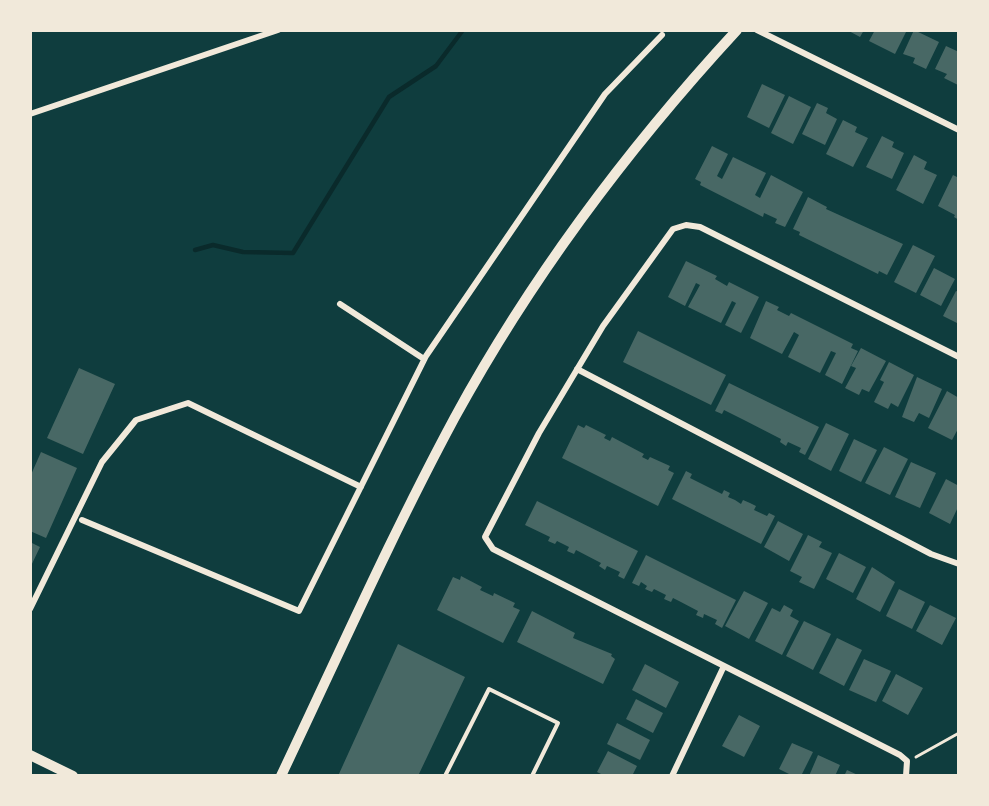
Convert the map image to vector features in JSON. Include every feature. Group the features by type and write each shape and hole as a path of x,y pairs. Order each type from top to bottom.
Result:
{"main road":[{"path":"281,776 455,418 503,335 609,183 674,101 737,30"},
{"path":"30,755 73,776"}],"street":[{"path":"30,114 278,30"},
{"path":"757,30 959,130"},
{"path":"82,520 299,611 424,359 605,94 662,35"},
{"path":"906,776 907,761 890,749 493,549 486,537 539,433 603,326 673,229 686,225 700,227 959,357"},
{"path":"340,304 424,359"},
{"path":"577,369 931,554 959,564"},
{"path":"30,609 102,462 136,420 188,403 361,487"},
{"path":"672,776 724,666"}],"lane":[{"path":"446,776 489,689 558,723 532,776"}],"path":[{"path":"907,761 941,745 959,733"}],"building":[{"path":"847,30 864,30 860,37"},
{"path":"875,30 907,30 895,54 869,41"},
{"path":"914,30 939,42 926,69 913,63 915,58 903,54"},
{"path":"946,46 959,52 958,85 944,78 947,74 935,69"},
{"path":"762,84 785,95 769,128 747,117"},
{"path":"789,96 811,107 793,144 771,133"},
{"path":"817,103 828,108 826,113 837,119 825,145 802,134"},
{"path":"843,120 857,127 855,132 868,138 853,167 826,154"},
{"path":"882,136 894,142 892,147 904,153 892,179 866,167"},
{"path":"712,146 728,154 717,176 722,179 733,157 766,173 755,195 760,198 771,175 803,192 785,227 775,223 777,219 764,213 763,217 700,185 701,182 695,179"},
{"path":"914,155 927,162 924,169 937,175 923,204 896,190"},
{"path":"953,175 959,178 959,220 954,217 955,215 938,206"},
{"path":"808,197 827,207 826,209 903,244 887,275 879,271 878,274 799,235 800,232 793,229"},
{"path":"913,245 935,256 916,293 894,282"},
{"path":"686,261 717,276 715,279 727,286 729,282 759,297 741,333 725,325 736,303 732,301 721,323 688,307 700,285 696,283 685,306 668,297"},
{"path":"934,268 955,279 941,306 920,295"},
{"path":"956,291 959,292 959,324 943,316"},
{"path":"766,301 779,307 777,310 789,316 791,313 853,344 851,348 858,351 842,384 825,375 836,353 831,351 820,373 788,357 799,335 794,332 782,354 750,338"},
{"path":"638,331 726,375 711,405 623,362"},
{"path":"861,348 886,361 869,392 862,389 859,395 845,388 856,368 851,366"},
{"path":"889,362 914,375 898,407 891,403 888,409 874,402 884,382 880,380"},
{"path":"79,368 115,384 83,454 47,438"},
{"path":"917,377 942,389 929,418 919,413 914,422 902,417"},
{"path":"729,383 819,427 805,455 799,452 801,448 788,442 786,446 780,442 781,439 724,410 722,414 715,411"},
{"path":"947,391 959,398 959,427 952,440 928,428"},
{"path":"826,423 849,434 831,471 808,459"},
{"path":"578,425 584,428 586,425 606,435 604,438 610,441 612,437 644,454 642,457 648,460 650,457 670,466 668,470 674,473 658,506 562,458"},
{"path":"854,439 877,450 861,482 839,471"},
{"path":"884,447 908,459 890,495 865,483"},
{"path":"41,452 77,468 46,538 30,531 30,477"},
{"path":"911,462 936,473 920,508 895,497"},
{"path":"686,471 692,474 690,478 722,494 724,490 730,493 728,497 741,504 743,500 756,506 754,510 767,516 769,513 775,516 761,544 672,499"},
{"path":"946,479 959,486 959,505 950,524 929,513"},
{"path":"537,501 638,551 624,579 618,576 620,572 607,566 605,570 599,566 601,563 576,550 574,554 567,551 569,547 557,541 555,544 548,541 550,537 525,525"},
{"path":"778,521 803,534 789,561 764,547"},
{"path":"808,535 822,542 819,547 832,553 814,589 799,582 802,577 790,571"},
{"path":"30,542 40,547 30,568"},
{"path":"839,553 866,567 853,593 826,579"},
{"path":"646,555 736,600 722,628 715,624 717,620 704,614 703,618 696,615 698,611 673,598 671,602 664,599 666,595 654,589 652,592 645,589 647,586 641,582 639,586 632,583"},
{"path":"872,567 895,582 880,612 856,599"},
{"path":"461,576 482,587 480,590 493,596 494,593 515,603 513,607 520,610 503,643 437,610 453,577 460,580"},
{"path":"899,589 925,602 912,629 886,616"},
{"path":"744,591 768,603 749,639 725,626"},
{"path":"784,605 793,610 790,616 799,621 782,655 755,641 772,608 780,612"},
{"path":"930,605 956,618 942,645 916,631"},
{"path":"532,611 575,633 573,638 612,654 611,656 615,659 603,684 517,642"},
{"path":"804,621 831,634 813,670 786,656"},
{"path":"837,638 862,650 844,686 819,673"},
{"path":"398,644 465,677 418,776 338,776"},
{"path":"864,659 891,671 876,702 849,690"},
{"path":"645,664 679,682 666,708 632,690"},
{"path":"896,674 923,688 908,715 882,701"},
{"path":"636,699 663,713 653,733 626,719"},
{"path":"739,715 760,726 744,757 722,746"},
{"path":"617,723 650,740 640,760 607,744"},
{"path":"792,743 813,752 801,776 793,776 779,769"},
{"path":"608,751 637,766 632,776 605,776 597,772"},
{"path":"818,755 840,765 835,776 809,776"},
{"path":"847,770 860,776 844,776"}],"waterway":[{"path":"195,250 213,245 243,252 293,253 389,97 436,66 463,30"}]}
